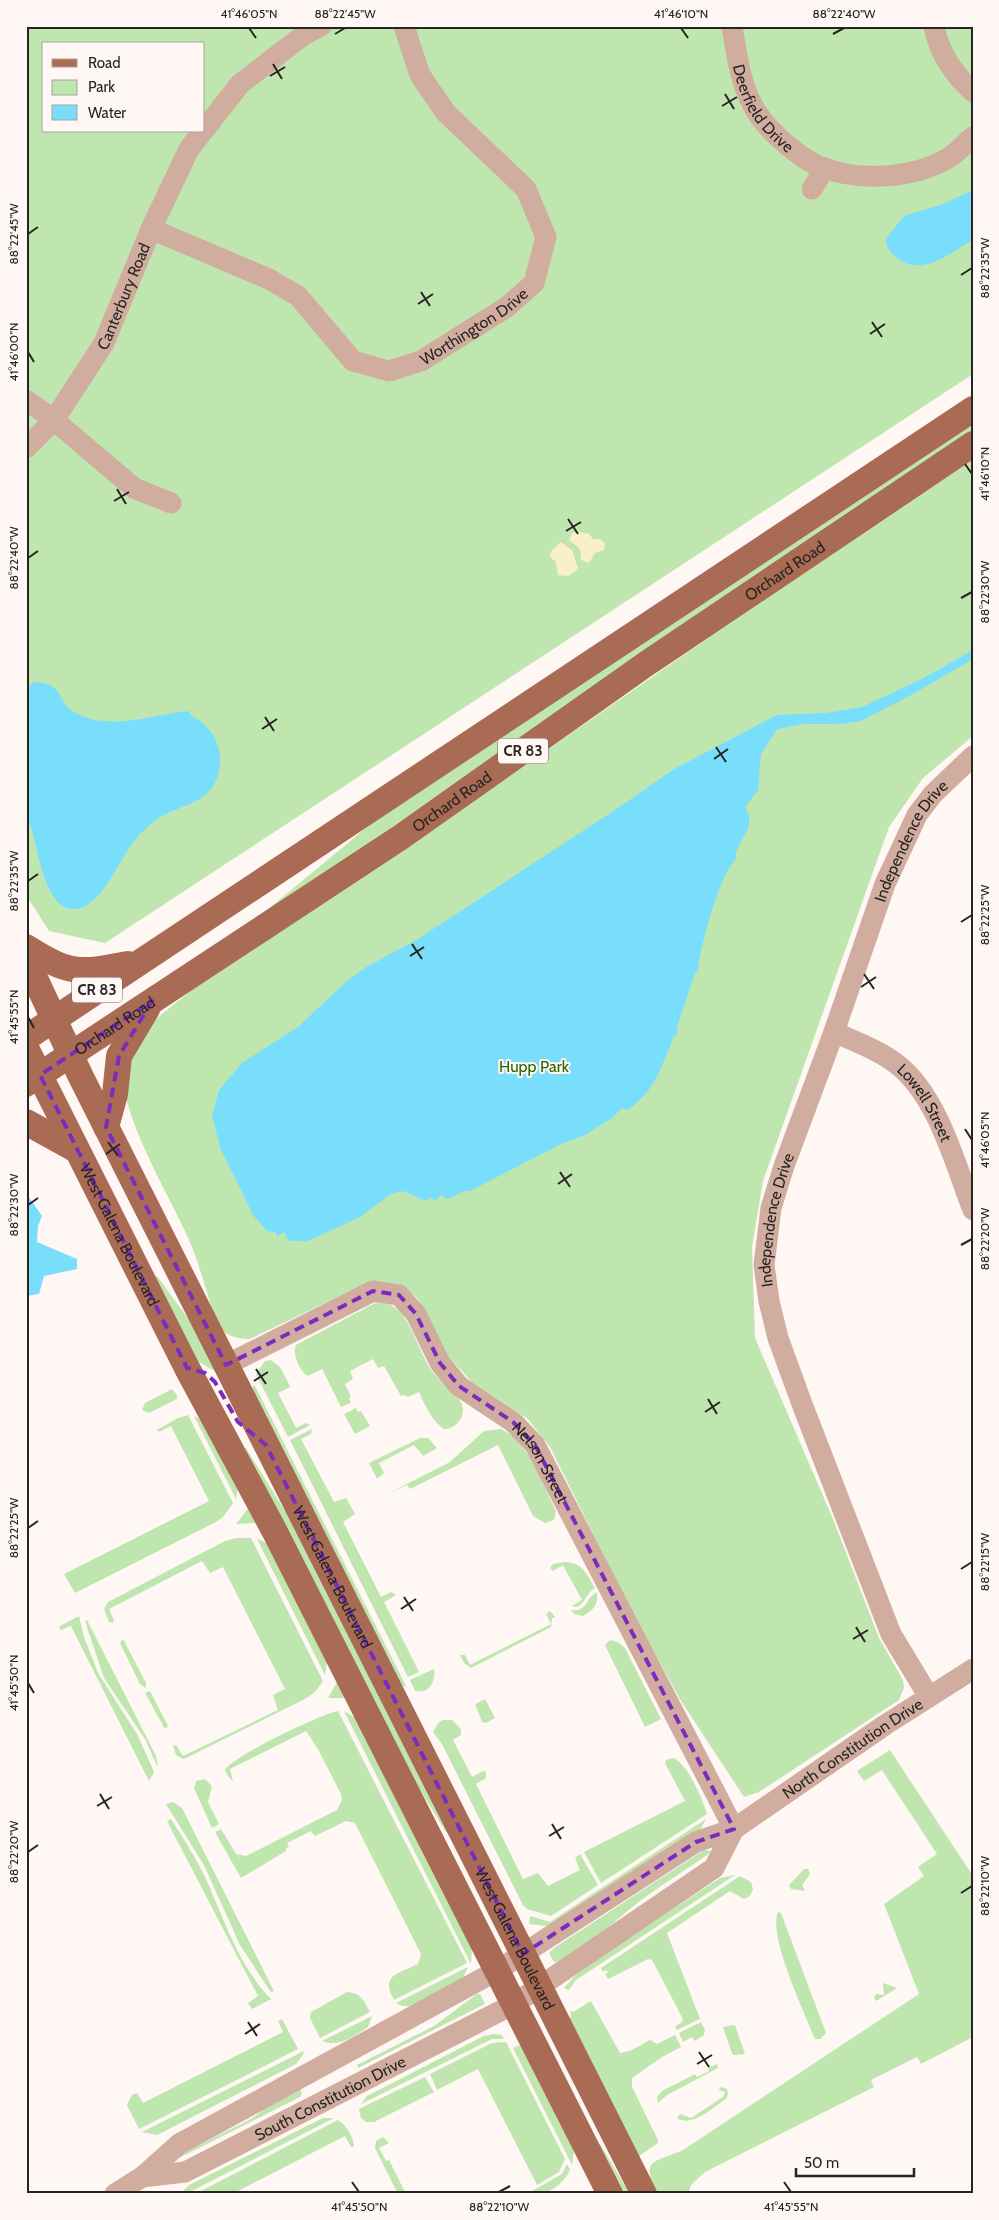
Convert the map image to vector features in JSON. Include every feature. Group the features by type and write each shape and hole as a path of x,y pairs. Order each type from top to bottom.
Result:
{"main road":[{"name":"Orchard Road","path":"26,1038 973,409"},
{"name":"Orchard Road","path":"33,1079 401,837 646,664 973,444"},
{"path":"26,946 62,968 79,971 100,970 139,962"},
{"name":"West Galena Boulevard","path":"26,959 106,1127 644,2194"},
{"path":"106,1127 115,1094 119,1056 152,1001"},
{"name":"West Galena Boulevard","path":"26,1048 33,1079 75,1149 187,1368 271,1524 610,2194"},
{"path":"26,1122 75,1149"},
{"path":"187,1368 205,1373 214,1382 238,1422 266,1445"}],"street":[{"name":"Canterbury Road","path":"205,128 240,84 305,34 321,26"},
{"name":"Worthington Drive","path":"151,229 269,278 298,296 353,360 389,371 421,361 507,307 534,283 546,237 526,188 446,113 420,75 404,26"},
{"name":"Deerfield Drive","path":"732,26 740,74 759,115 777,138 820,167 864,176 906,175 950,157 973,137"},
{"path":"934,26 938,44 956,76 973,92"},
{"name":"Canterbury Road","path":"26,448 54,420 104,343 151,229 189,149 202,132"},
{"path":"812,189 826,168"},
{"path":"26,400 54,420 134,488 171,502"},
{"name":"Independence Drive","path":"928,1697 892,1634 778,1338 769,1301 764,1265 771,1208 784,1166 834,1032 885,884 917,815 933,794 973,756"},
{"name":"Lowell Street","path":"834,1032 880,1052 900,1067 921,1090 942,1129 973,1210"},
{"name":"Nelson Street","path":"226,1365 373,1291 399,1295 416,1314 440,1364 459,1386 513,1422 535,1444 734,1829"},
{"name":"North Constitution Drive","path":"498,1970 696,1842 734,1829 928,1697 973,1669"},
{"name":"North Constitution Drive","path":"514,2004 714,1868 734,1829"},
{"name":"South Constitution Drive","path":"115,2194 142,2177 179,2144 498,1970"},
{"name":"South Constitution Drive","path":"142,2177 185,2172 514,2004"}],"highlighted area":[{"path":"152,1001 119,1056 106,1127 226,1365 373,1291 399,1295 416,1314 440,1363 459,1386 513,1422 535,1445 734,1829 696,1842 523,1954 266,1445 238,1422 215,1382 205,1373 187,1368 40,1075"}],"green space":[{"path":"26,26 973,26 973,374 105,943 49,931 26,895"},
{"path":"973,421 973,433 407,821 267,910 395,804"},
{"name":"Hupp Park","path":"973,460 973,736 923,778 889,827 763,1181 752,1247 755,1338 833,1519 879,1638 903,1680 904,1688 899,1700 759,1792 744,1797 681,1701 632,1612 550,1447 528,1419 472,1382 447,1355 418,1299 403,1286 379,1281 363,1285 250,1339 232,1336 217,1326 192,1247 135,1126 127,1101 123,1078 126,1060 131,1049 146,1029 193,989 530,762 809,568"},
{"path":"157,1276 198,1332 217,1372 193,1359 153,1278"},
{"path":"375,1303 390,1305 397,1309 407,1321 431,1370 453,1392 462,1405 463,1414 456,1425 444,1429 436,1422 419,1392 408,1397 401,1396 384,1366 378,1368 373,1359 350,1371 353,1379 345,1384 351,1397 349,1398 351,1403 341,1407 322,1369 308,1376 300,1367 295,1353 296,1345"},
{"path":"271,1360 280,1367 289,1384 290,1387 278,1393 296,1428 306,1423 310,1425 288,1437 256,1374 265,1361"},
{"path":"253,1385 407,1688 402,1685 253,1393"},
{"path":"172,1389 177,1395 177,1399 149,1413 142,1410 145,1403"},
{"path":"356,1408 358,1412 361,1411 370,1426 355,1434 344,1414"},
{"path":"188,1415 233,1503 223,1517 216,1522 75,1593 64,1574 209,1501 171,1426 159,1432 157,1430 178,1418"},
{"path":"194,1416 202,1420 238,1488 236,1499"},
{"path":"312,1429 311,1434 301,1439 334,1502 346,1498 355,1514 343,1522 381,1597 391,1592 396,1595 384,1602 419,1672 408,1677 290,1440"},
{"path":"501,1429 520,1444 534,1465 556,1511 554,1520 545,1523 533,1516 498,1445 410,1489 407,1485 385,1495 450,1462 484,1431"},
{"path":"420,1438 428,1438 437,1448 423,1456 414,1445 379,1463 384,1473 377,1479 369,1463"},
{"path":"246,1448 303,1540 451,1830 446,1832 388,1738 241,1450"},
{"path":"249,1507 258,1523 236,1524"},
{"path":"236,1538 251,1538 323,1681 315,1692 305,1699 184,1759 176,1755 173,1746 176,1745 183,1756 278,1710 273,1695 285,1689 223,1567 210,1573 202,1561 109,1609 114,1621 113,1623 109,1622 104,1609 108,1602 225,1541"},
{"path":"257,1539 268,1543 327,1662 325,1675"},
{"path":"565,1562 576,1565 584,1570 595,1588 577,1607 572,1606 582,1600 563,1565 553,1571 550,1568 553,1564"},
{"path":"597,1592 596,1604 590,1612 583,1616 574,1614 571,1610 583,1607 593,1594"},
{"path":"550,1611 556,1618 552,1618 551,1627 471,1668 464,1663 460,1655 465,1655 470,1665 551,1624 546,1614"},
{"path":"79,1616 84,1637 98,1673 137,1734 154,1772 149,1781 71,1626 61,1630 59,1628"},
{"path":"87,1620 156,1756 158,1768 145,1739 104,1678 85,1621"},
{"path":"123,1639 146,1683 146,1688 140,1684 120,1643"},
{"path":"610,1640 618,1642 625,1648 661,1719 645,1727 605,1645"},
{"path":"434,1669 433,1682 428,1689 415,1691 410,1680"},
{"path":"337,1682 346,1698 328,1698"},
{"path":"150,1691 168,1726 165,1729 145,1693"},
{"path":"485,1699 495,1718 486,1723 482,1722 475,1704"},
{"path":"338,1711 467,1963 394,2000 390,1992 390,1980 398,1973 418,1964 421,1954 355,1823 346,1821 315,1836 311,1831 287,1843 289,1847 286,1848 286,1851 241,1878 215,1832 221,1829 236,1854 246,1856 337,1810 342,1800 341,1794 318,1749 306,1731 230,1769 233,1781 225,1770 259,1746"},
{"path":"344,1711 357,1719 472,1947 471,1964"},
{"path":"443,1720 452,1720 461,1729 461,1735 453,1740 472,1777 483,1771 486,1772 486,1778 476,1784 523,1879 538,1873 548,1886 580,1870 575,1858 580,1854 598,1885 551,1916 527,1909 523,1905 442,1744 433,1732 438,1723"},
{"path":"890,1750 973,1876 973,2037 921,2064 917,2057 871,2080 874,2087 705,2172 691,2185 688,2194 657,2194 650,2173 650,2167 653,2163 683,2150 919,1994 884,1904 924,1876 918,1867 937,1854 882,1770 864,1781 857,1771"},
{"path":"673,1758 684,1766 689,1774 707,1814 601,1883 584,1852 685,1801 665,1763 666,1760"},
{"path":"205,1779 212,1786 208,1802 219,1824 212,1828 194,1788 196,1781"},
{"path":"173,1802 182,1808 274,1991 271,1992 268,1988 240,1945 204,1865 166,1804"},
{"path":"171,1819 202,1871 241,1958 271,1999 252,2009 248,2003 258,1996 167,1821"},
{"path":"706,1819 701,1829 547,1926 529,1924 530,1916 550,1922"},
{"path":"704,1850 713,1851 640,1901 574,1953 554,1962 549,1953 554,1948"},
{"path":"804,1869 808,1869 810,1874 802,1885 805,1891 791,1889 789,1885"},
{"path":"735,1875 576,1980 569,1990 564,1988 580,1970 720,1878"},
{"path":"740,1876 751,1882 753,1889 750,1896 744,1899 730,1891 667,1933 700,2019 677,2030 675,2027 683,2019 652,1960 648,1959 608,1979 605,1974 608,1973 606,1970 603,1972 601,1968"},
{"path":"778,1912 781,1913 826,2033 820,2039 815,2039 794,1989 782,1953 776,1923"},
{"path":"468,1967 463,1978 412,2006 402,2006 396,2003"},
{"path":"883,1983 897,1988 876,2001 874,1997 876,1994 884,1995"},
{"path":"347,1992 359,1996 370,2012 320,2038 310,2018 311,2012"},
{"path":"477,1994 480,1994 485,2004 358,2068 357,2065 434,2026"},
{"path":"591,2001 620,2053 630,2051 650,2040 657,2044 675,2035 681,2047 662,2057 632,2078 632,2087 658,2140 658,2143 639,2156 570,2019 571,2010 573,2012"},
{"path":"372,2016 368,2027 352,2037 334,2043 322,2041"},
{"path":"282,2019 298,2049 139,2129 127,2105 132,2095 137,2093 143,2103 283,2032 278,2021"},
{"path":"701,2022 705,2030 704,2035 695,2041 692,2037 683,2042 679,2033"},
{"path":"735,2025 745,2054 733,2055 723,2027"},
{"path":"502,2035 504,2039 492,2039 361,2104 367,2096 484,2036"},
{"path":"506,2042 565,2159 559,2172 537,2185 478,2069 437,2090 430,2074 492,2043"},
{"path":"520,2045 574,2151 572,2165 513,2048"},
{"path":"304,2051 296,2064 157,2135 142,2132"},
{"path":"717,2064 718,2068 667,2095 658,2103 657,2097 662,2091 695,2074 697,2077 709,2071 708,2068"},
{"path":"425,2077 434,2092 374,2122 366,2122 361,2118 359,2109"},
{"path":"295,2087 300,2088 302,2094 300,2097 177,2159 177,2156 251,2119"},
{"path":"720,2087 727,2089 726,2099 696,2118 683,2120 677,2118 680,2114 691,2118 723,2097 725,2092 719,2090"},
{"path":"323,2118 334,2118 186,2194 180,2194 189,2185"},
{"path":"338,2120 349,2132 354,2147 351,2147 345,2136 232,2194 195,2194"},
{"path":"383,2137 389,2143 379,2148 386,2161 389,2160 406,2194 398,2194 375,2148 376,2141"},
{"path":"600,2144 630,2194 619,2194 596,2145"},
{"path":"567,2164 570,2170 557,2186 541,2193 527,2194 562,2174"}],"sand":[{"path":"581,532 589,534 593,539 600,539 605,544 604,550 595,553 589,563 581,560 580,549 569,540 572,533"},
{"path":"561,542 572,550 578,568 568,576 558,575 556,563 550,556 552,550"}],"water":[{"path":"973,190 973,240 946,256 927,264 908,264 898,259 889,250 886,239 904,216 943,204"},
{"path":"973,650 973,659 861,721 839,724 804,724 777,729 761,754 758,790 745,807 749,815 748,828 736,852 736,859 723,880 711,912 698,971 695,973 677,1027 677,1035 674,1036 651,1086 637,1103 627,1110 622,1108 612,1118 585,1135 561,1144 470,1191 464,1191 447,1199 441,1195 434,1201 431,1197 426,1201 403,1191 391,1194 360,1217 308,1241 289,1241 284,1232 277,1236 275,1232 267,1231 253,1215 221,1150 212,1116 219,1090 242,1063 298,1027 347,981 368,966 418,939 621,806 674,769 777,715 826,713 862,707 922,679"},
{"path":"34,682 51,685 65,704 74,712 102,721 116,722 188,711 205,725 217,742 219,749 219,770 212,788 200,799 165,815 146,828 128,850 101,893 83,907 71,909 61,905 53,896 42,871 26,814 26,689"},
{"path":"26,1193 42,1216 38,1226 37,1242 77,1259 77,1269 44,1276 39,1294 26,1296"}]}
